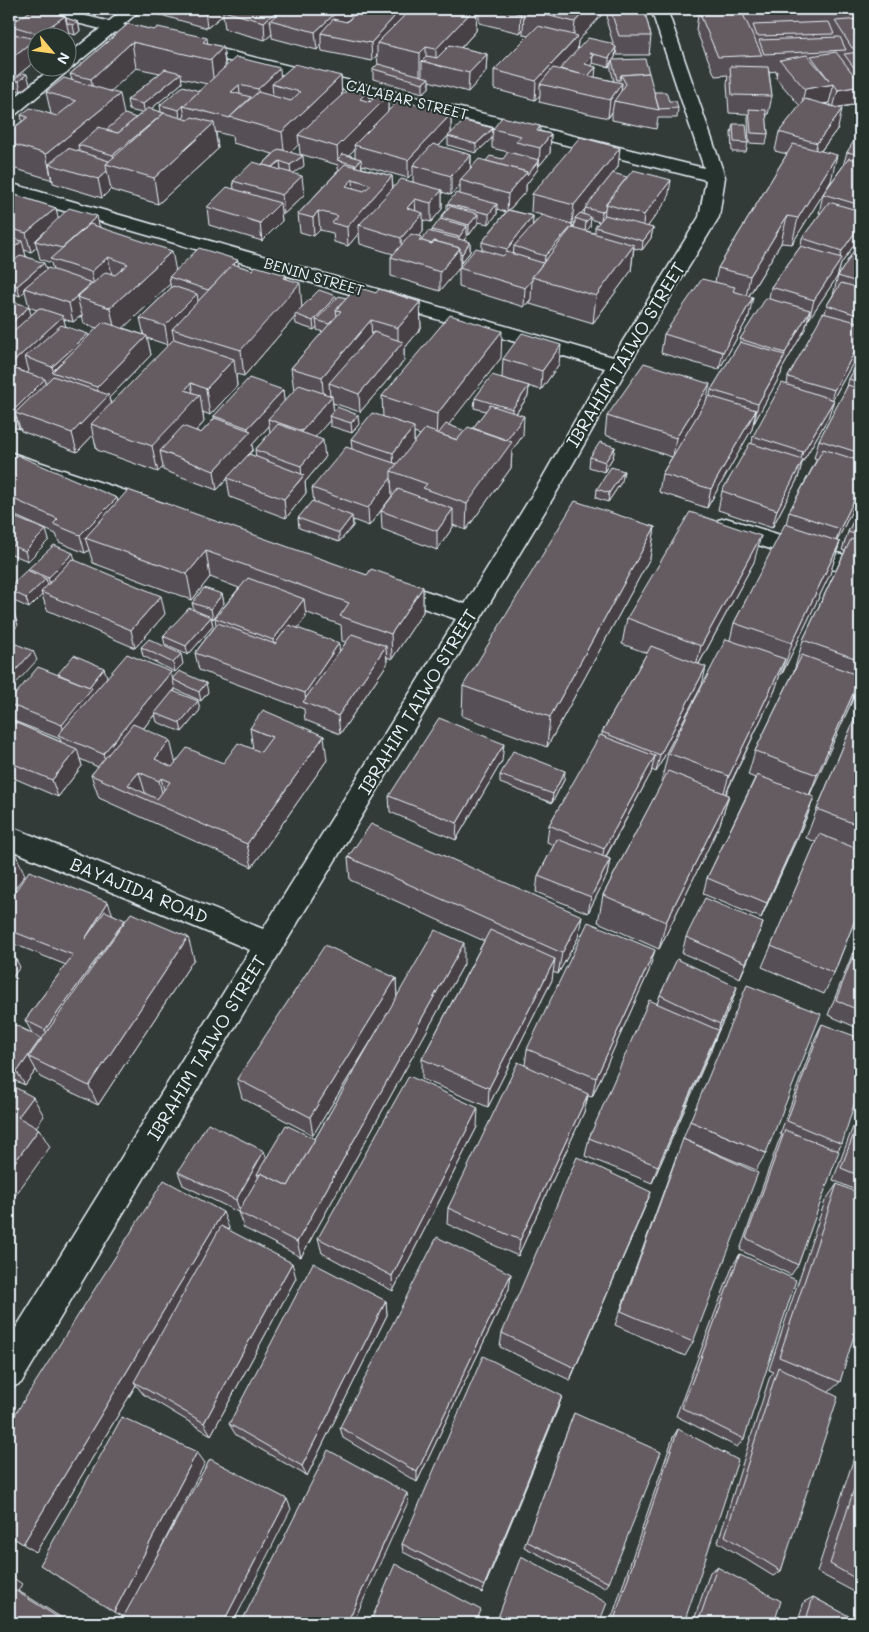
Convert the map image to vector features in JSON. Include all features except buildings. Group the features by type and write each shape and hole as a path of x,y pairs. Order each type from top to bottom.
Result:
{"street":[{"name":"CALABAR STREET","path":"39,9 716,176"},
{"path":"78,55 134,9"},
{"name":"IBRAHIM TAIWO STREET","path":"9,1371 471,616 551,483 618,365 709,218 716,176 659,9"},
{"path":"9,111 50,78"},
{"name":"BENIN STREET","path":"9,189 618,365"},
{"path":"9,460 178,517"},
{"path":"708,521 860,569"},
{"path":"367,580 471,616"},
{"name":"BAYAJIDA ROAD","path":"9,837 270,945"}]}
